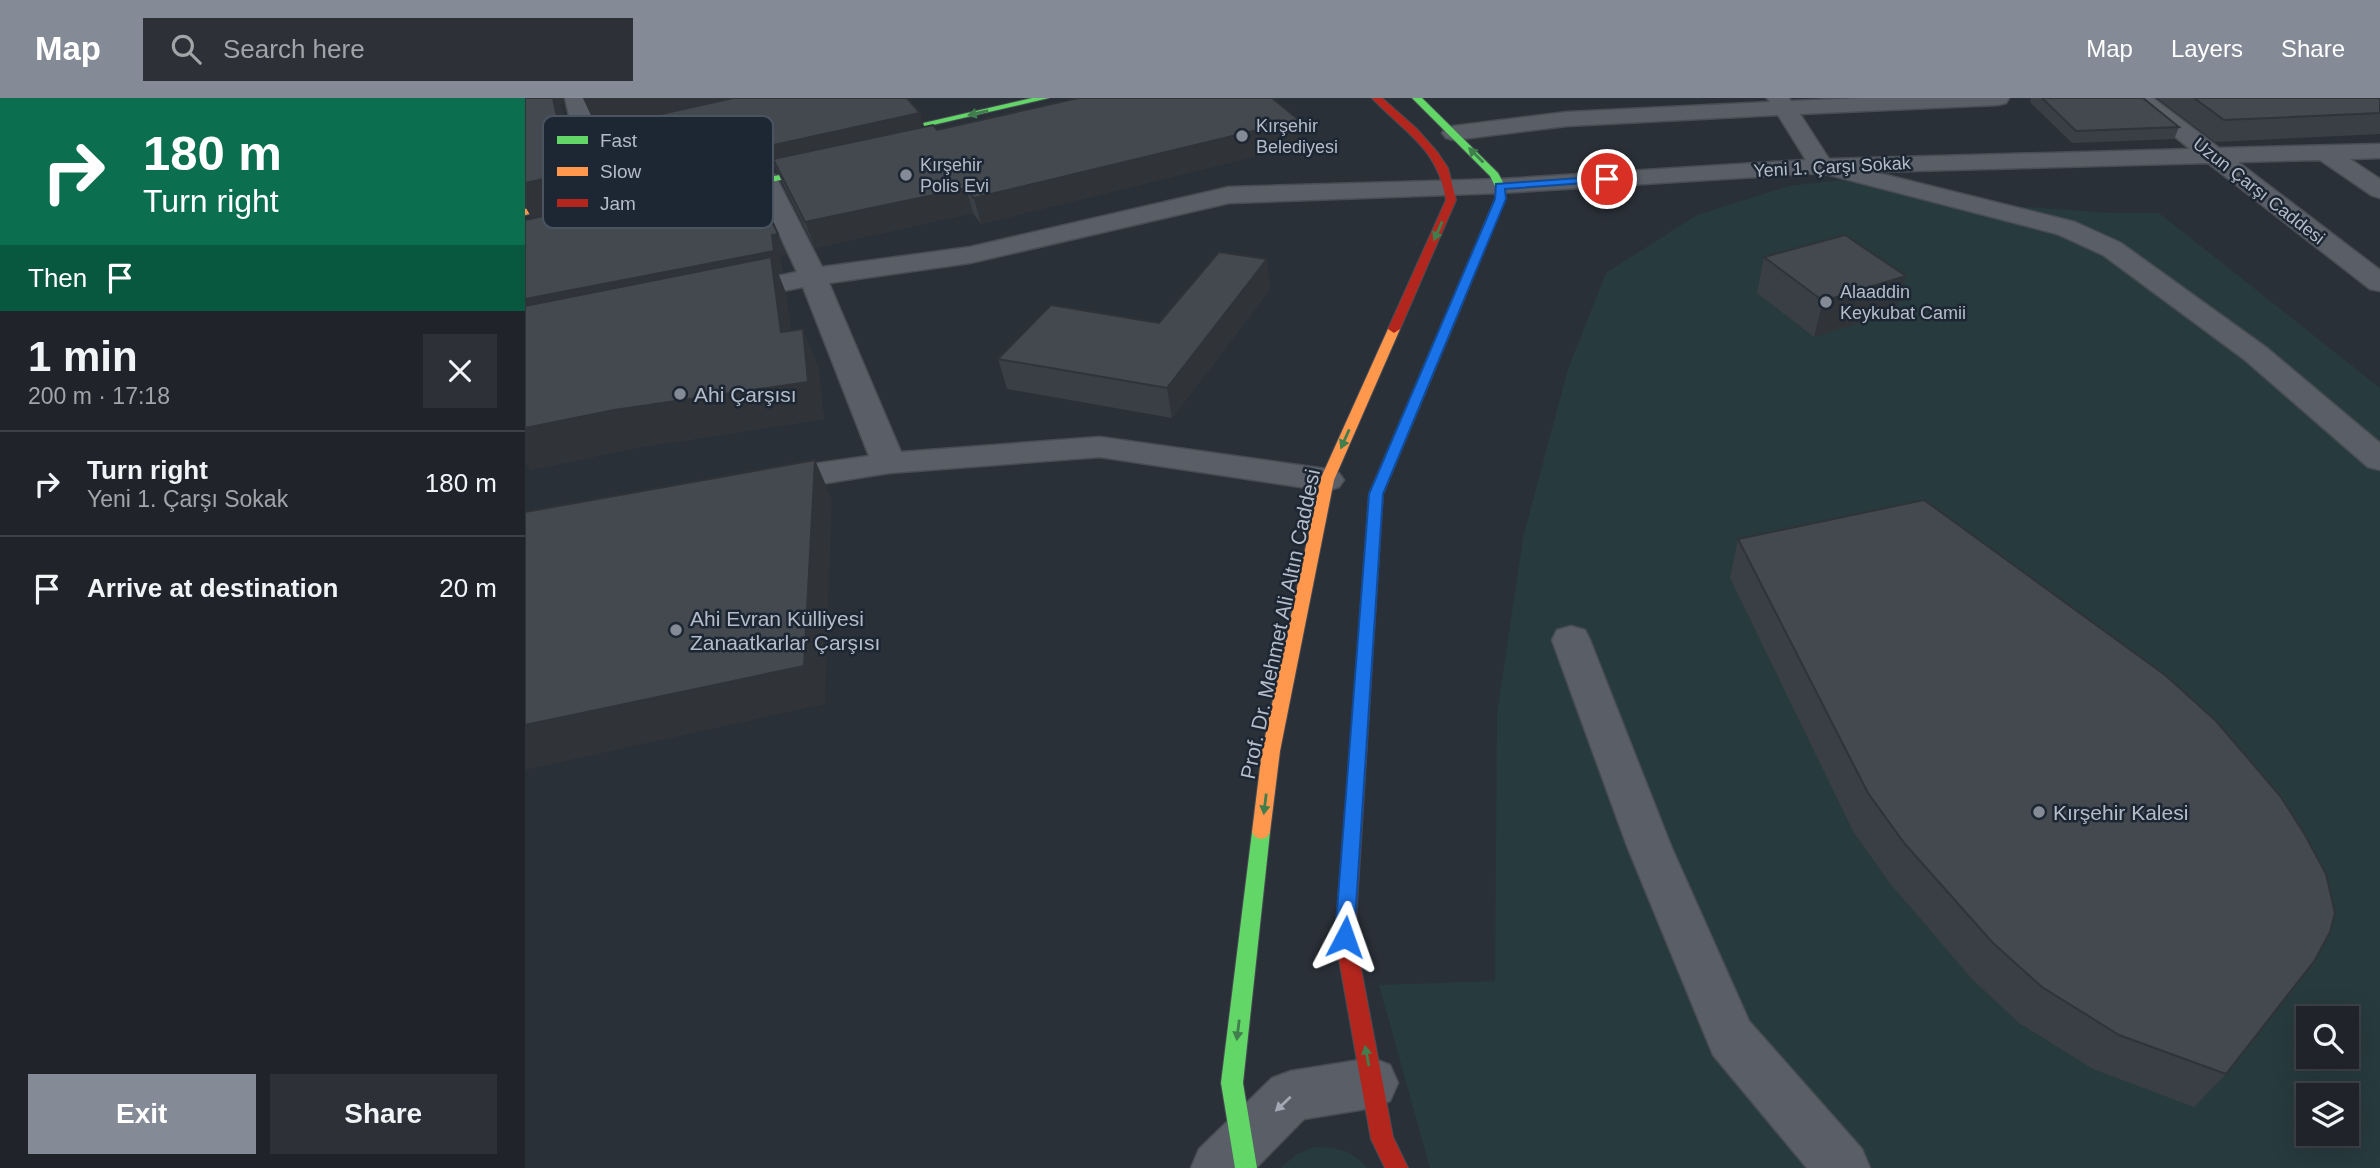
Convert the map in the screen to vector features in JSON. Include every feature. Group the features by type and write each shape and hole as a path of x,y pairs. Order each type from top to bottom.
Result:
{"main road":[{"path":"857,139 1044,98"},
{"path":"1377,98 1441,159 1453,187"},
{"path":"1397,1168 1382,1139 1345,937 1376,494 1500,199 1500,186 1480,159 1417,98"},
{"path":"773,178 845,162"},
{"name":"Prof. Dr. Mehmet Ali Altın Caddesi","path":"1235,1160 1232,1083 1271,751 1327,480 1445,216 1453,187"},
{"path":"525,212 543,208"}],"street":[{"path":"1546,98 1556,120"},
{"path":"1454,133 1556,120 1781,103 1999,98"},
{"name":"Uzun Çarşı Caddesi","path":"2139,98 2380,283"},
{"path":"571,107 603,102"},
{"path":"1781,103 1822,166 2066,228 2112,249 2256,354 2380,460"},
{"name":"Yeni 1. Çarşı Sokak","path":"703,299 813,277 969,255 1229,195 1500,186 1822,166 2211,153 2380,151"},
{"path":"2324,152 2380,190"},
{"path":"773,194 813,277 888,463"},
{"path":"740,486 888,463 1100,447 1327,480"},
{"path":"1571,639 1649,845 1731,1038 1843,1168"},
{"path":"1235,1160 1291,1096 1372,1083"}],"green space":[{"path":"1840,180 1987,204 2110,213 2159,213 2380,388 2380,1168 1430,1168 1379,985 1495,981 1497,714 1523,538 1568,369 1606,273 1697,215 1789,186"},
{"path":"1315,1147 1344,1151 1356,1157 1367,1168 1281,1168 1297,1154"}],"building":[{"path":"525,98 553,98 557,116 543,116 543,179 525,183"},
{"path":"733,98 907,98 920,113 773,145 773,116 652,116"},
{"path":"1078,98 1272,98 1299,120 974,198 966,188 805,222 773,159 933,125 937,130"},
{"path":"2042,98 2143,98 2179,127 2076,131"},
{"path":"2194,98 2380,98 2380,113 2224,120"},
{"path":"543,216 543,228 773,228 773,224 778,234 772,235 774,251 525,299 525,220"},
{"path":"1845,235 1906,276 1823,301 1764,257"},
{"path":"1219,252 1267,259 1167,388 998,359 1051,305 1159,323"},
{"name":"Ahi Çarşısı","path":"771,257 781,332 803,329 808,382 614,410 525,428 525,306"},
{"name":"Ahi Evran Külliyesi Zanaatkarlar Çarşısı","path":"815,460 804,666 525,725 525,512"},
{"name":"Kırşehir Kalesi","path":"1924,500 2165,675 2216,721 2281,797 2326,874 2335,913 2330,932 2315,960 2226,1074 2119,1035 2042,987 1993,943 1905,844 1868,793 1738,539"}],"traffic: fast":[{"path":"872,136 1044,98"},
{"path":"1417,98 1494,175 1500,186 1500,199 1455,307"},
{"path":"773,179 831,166"},
{"path":"1246,1168 1232,1083 1261,832"}],"traffic: slow":[{"path":"525,212 543,208"},
{"path":"1361,712 1376,494 1455,307"},
{"path":"1261,832 1271,751 1327,480 1394,329"}],"traffic: jam":[{"path":"1377,98 1414,131 1435,155 1443,168 1451,200 1394,329"},
{"path":"1361,712 1345,937 1382,1139 1397,1168"}],"place":[{"name":"Kırşehir Belediyesi","path":"1242,136"},
{"name":"Kırşehir Polis Evi","path":"906,175"},
{"name":"Alaaddin Keykubat Camii","path":"1826,302"},
{"name":"Ahi Çarşısı","path":"680,394"},
{"name":"Ahi Evran Külliyesi Zanaatkarlar Çarşısı","path":"676,630"},
{"name":"Kırşehir Kalesi","path":"2039,812"}],"route":[{"path":"1345,937 1376,494 1500,199 1500,186 1607,179"}]}
